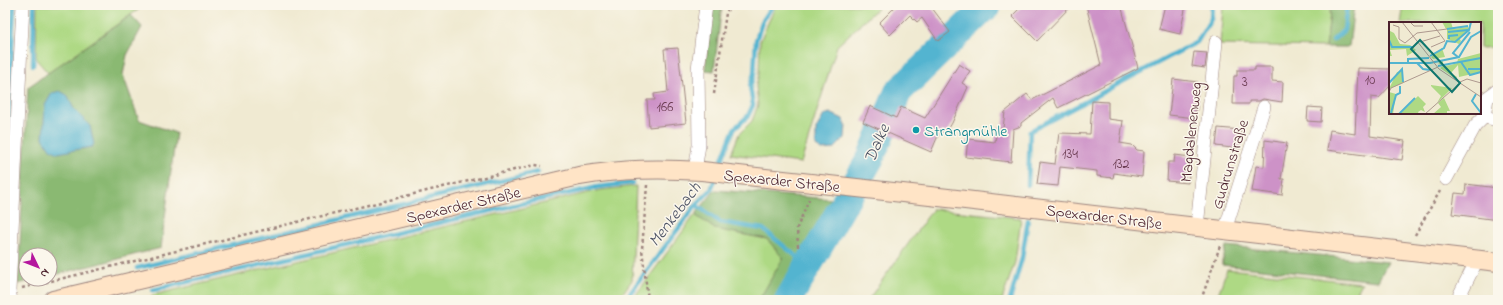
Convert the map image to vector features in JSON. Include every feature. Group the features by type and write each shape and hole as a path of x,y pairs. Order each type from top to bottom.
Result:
{"main road":[{"name":"Spexarder Straße","path":"53,300 579,176 648,168 731,174 1498,262"}],"street":[{"path":"11,300 9,291 23,5"},
{"path":"698,171 698,70 706,5"},
{"name":"Magdalenenweg","path":"1198,227 1216,42"},
{"path":"1446,179 1475,126 1484,117 1487,98 1498,90"},
{"name":"Gudrunstraße","path":"1225,230 1264,107"},
{"path":"1484,117 1498,120"},
{"path":"1457,300 1477,260"}],"path":[{"path":"713,99 726,13 730,5"},
{"path":"648,168 642,249 648,300"},
{"path":"1406,252 1446,179"},
{"path":"798,247 797,228 815,184"},
{"path":"1201,300 1225,230"}],"green space":[{"path":"5,5 8,5 5,97"},
{"path":"37,5 145,5 48,73 36,59"},
{"path":"713,5 724,5 721,12 714,71 705,70"},
{"path":"776,5 881,5 837,46 801,163 731,154 739,134 752,121 758,105 756,86 759,74 760,41"},
{"path":"1223,5 1331,5 1326,47 1220,45"},
{"path":"1331,5 1354,5 1349,47 1326,47"},
{"path":"1403,5 1498,5 1498,47 1481,48 1481,22 1400,22"},
{"path":"131,15 142,27 127,55 123,75 139,120 176,133 161,248 58,274 58,247 20,247 28,87"},
{"path":"636,186 632,280 618,300 152,300 151,298 153,295 600,190"},
{"path":"715,190 832,199 776,300 759,300 783,258 767,239 715,229 695,215"},
{"path":"933,209 1021,218 1015,262 1002,300 868,300"},
{"path":"695,215 715,229 767,239 784,258 759,300 632,300"},
{"path":"1226,246 1388,262 1378,281 1222,265"},
{"path":"1227,269 1362,283 1353,300 1216,300"}],"water":[{"path":"60,91 67,95 74,109 90,126 94,144 92,147 58,153 50,149 43,138 45,105 52,93"},
{"path":"830,113 843,119 846,125 845,138 834,149 821,150 816,146 816,129 824,115"}],"building":[{"path":"897,5 935,5 932,8 950,32 938,41 922,18 917,22 910,15 890,35 879,23"},
{"path":"1023,5 1072,5 1037,41 1012,16"},
{"path":"1086,5 1121,5 1138,68 1058,108 1053,98 1021,123 1021,126 1013,129 1011,162 966,157 968,139 995,142 997,127 1003,128 1005,112 1027,94 1032,100 1101,65"},
{"path":"1165,5 1186,5 1180,34 1159,29"},
{"path":"678,48 686,123 649,127 647,100 655,100 654,94 668,92 664,49"},
{"path":"1194,52 1207,53 1205,68 1192,66"},
{"path":"959,64 970,71 962,83 968,87 952,123 946,133 940,131 931,152 863,122 870,106 896,118 901,107 925,118"},
{"path":"1255,67 1272,67 1272,81 1283,82 1282,102 1263,99 1259,101 1249,101 1249,104 1233,104 1234,76 1237,76 1237,70 1255,70"},
{"path":"1358,68 1389,69 1389,87 1379,98 1371,97 1370,136 1405,141 1402,160 1327,150 1330,130 1355,134"},
{"path":"1173,79 1198,82 1197,110 1195,110 1195,118 1169,115"},
{"path":"1092,101 1108,102 1108,119 1123,121 1120,143 1132,145 1137,150 1144,151 1142,177 1114,173 1113,178 1097,176 1097,171 1060,167 1058,186 1037,184 1040,162 1055,164 1059,133 1090,134"},
{"path":"1308,107 1322,108 1321,122 1307,121"},
{"path":"1218,128 1241,130 1240,149 1216,146"},
{"path":"1265,140 1287,143 1281,179 1284,179 1282,195 1252,191 1256,166 1264,167"},
{"path":"1175,155 1191,157 1188,183 1167,181 1168,162 1174,162"},
{"path":"1466,184 1498,188 1498,220 1452,214 1455,193 1465,194"}],"waterway":[{"path":"7,144 14,5"},
{"path":"33,65 34,5"},
{"name":"Menkebach","path":"718,169 734,129 748,116 753,105 750,86 754,74 756,40 762,22 773,5"},
{"name":"Dalke","path":"788,300 870,159 898,92 988,5"},
{"path":"1028,185 1030,131 1197,42 1211,19 1212,5"},
{"path":"1333,40 1344,30 1347,5"},
{"path":"137,268 538,172"},
{"name":"Menkebach","path":"625,300 696,205 711,190 716,176"},
{"path":"153,290 520,204 598,187 632,183"},
{"path":"5,209 6,195"},
{"path":"696,205 720,222 763,229 807,265"},
{"path":"1010,300 1022,258 1028,220"}],"place":[{"name":"Strangmühle","path":"916,130"}]}
